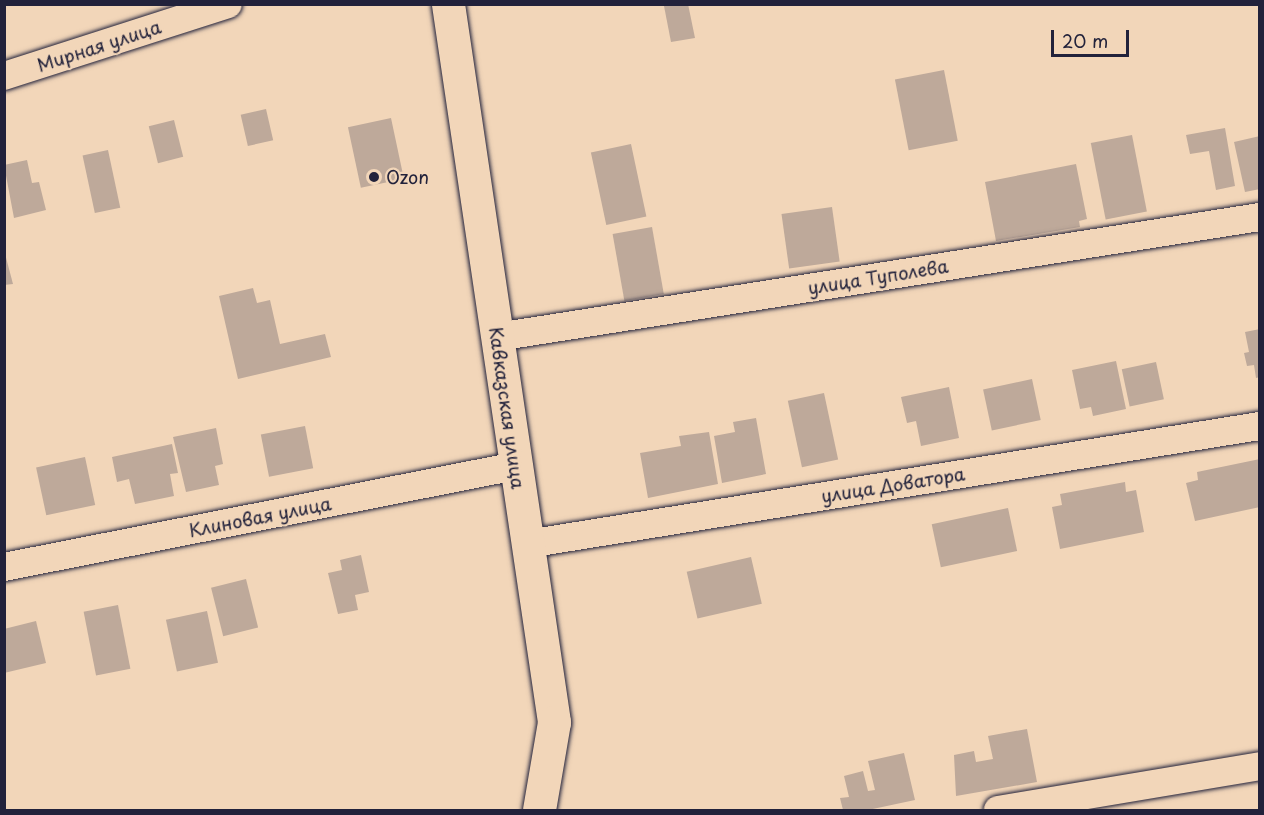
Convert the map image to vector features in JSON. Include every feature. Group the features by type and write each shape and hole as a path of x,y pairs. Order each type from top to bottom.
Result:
{"street":[{"name":"Мирная улица","path":"4,76 228,4"},
{"name":"Кавказская улица","path":"448,4 554,722 539,810"},
{"name":"улица Туполева","path":"497,337 1260,217"},
{"name":"улица Доватора","path":"527,544 1260,426"},
{"name":"Клиновая улица","path":"4,567 516,466"},
{"path":"998,810 1260,766"}],"building":[{"path":"688,4 695,38 671,42 664,6"},
{"path":"944,70 958,141 909,150 895,80"},
{"path":"266,109 273,140 248,146 241,115"},
{"path":"391,118 404,179 361,188 348,127"},
{"path":"174,120 183,157 158,163 149,126"},
{"path":"1225,128 1235,186 1216,190 1209,151 1190,154 1186,135"},
{"path":"1132,135 1147,212 1106,220 1091,143"},
{"path":"1260,136 1260,189 1245,192 1234,142"},
{"path":"631,144 646,216 606,225 591,153"},
{"path":"108,150 120,208 95,213 83,155"},
{"path":"27,160 32,183 39,182 46,210 14,218 4,165"},
{"path":"1076,164 1087,219 1079,221 1080,227 996,241 985,182"},
{"path":"832,207 840,261 789,269 781,214"},
{"path":"652,227 664,294 624,301 613,234"},
{"path":"4,250 13,284 4,285"},
{"path":"253,288 257,303 270,300 280,344 325,334 331,357 238,379 219,296"},
{"path":"1260,329 1260,377 1256,378 1254,365 1247,366 1244,353 1249,352 1245,332"},
{"path":"1116,361 1126,409 1093,416 1091,407 1080,409 1072,370"},
{"path":"1156,362 1164,399 1130,406 1122,369"},
{"path":"1032,379 1041,420 992,430 983,389"},
{"path":"949,387 959,438 921,446 916,421 907,423 901,397"},
{"path":"824,393 838,460 802,467 788,401"},
{"path":"756,418 766,474 722,483 714,436 735,432 733,422"},
{"path":"305,426 313,468 269,477 261,435"},
{"path":"216,428 223,464 215,466 219,485 186,492 173,437"},
{"path":"709,432 718,484 648,498 640,453 681,446 679,436"},
{"path":"172,444 178,473 170,474 174,496 135,504 129,479 117,482 112,457"},
{"path":"85,457 95,505 46,515 36,467"},
{"path":"1260,459 1260,507 1195,521 1186,483 1198,480 1197,472"},
{"path":"1125,482 1126,492 1136,490 1144,532 1060,549 1052,507 1062,505 1060,494"},
{"path":"1008,508 1017,551 941,567 932,524"},
{"path":"361,555 369,592 355,595 358,610 338,614 328,573 342,570 340,560"},
{"path":"751,557 762,604 697,619 687,572"},
{"path":"246,579 258,628 223,636 211,588"},
{"path":"118,605 130,669 96,675 84,612"},
{"path":"207,611 218,663 177,672 166,620"},
{"path":"36,621 46,663 4,673 4,629"},
{"path":"1027,729 1037,782 956,796 954,755 974,751 976,762 993,759 988,736"},
{"path":"904,753 915,800 868,810 843,810 840,798 849,797 844,776 863,771 868,791 875,790 868,761"}],"place":[{"name":"Ozon","path":"374,177"}]}
